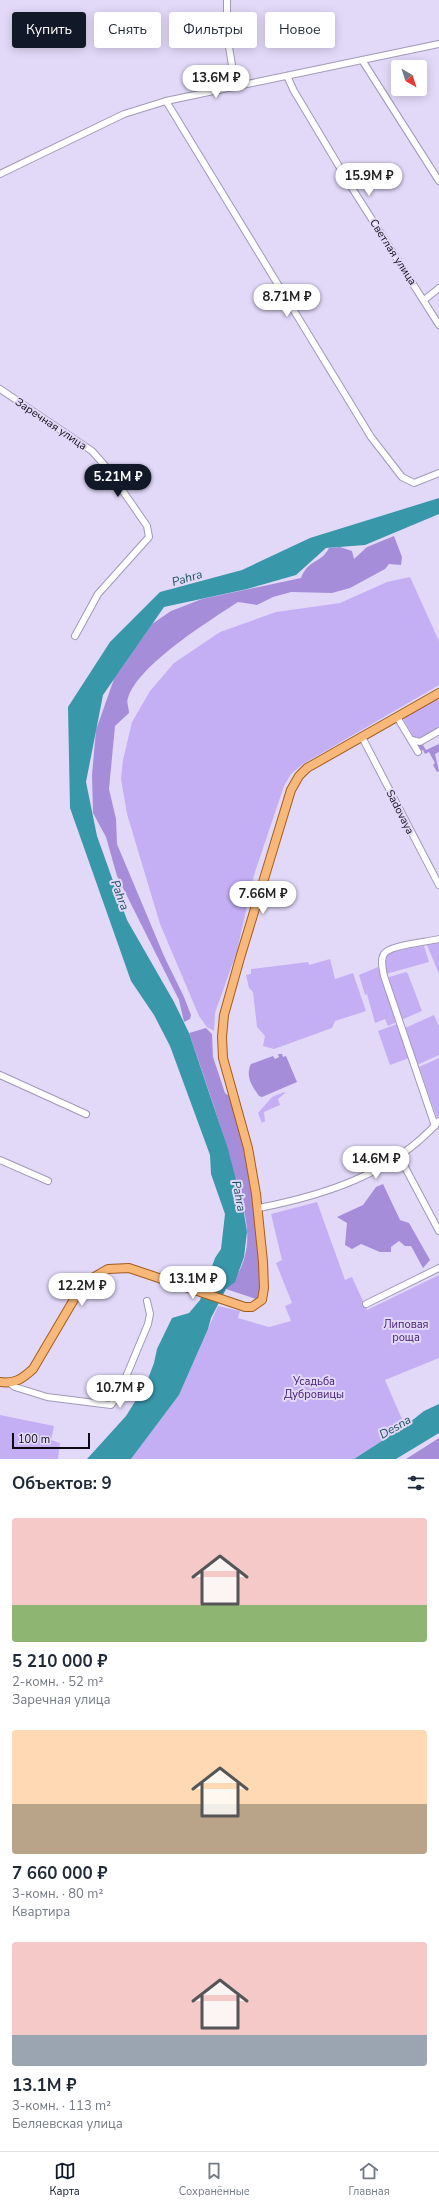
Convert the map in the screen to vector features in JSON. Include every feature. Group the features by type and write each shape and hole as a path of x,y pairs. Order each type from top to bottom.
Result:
{"main road":[{"path":"0,1382 11,1384 23,1378 33,1369 76,1296 89,1280 108,1269 129,1268 242,1306 252,1307 258,1305 264,1295 259,1208 248,1148 223,1058 222,1036 224,1015 260,888 294,781 307,768 438,694"}],"street":[{"path":"227,0 227,35 234,86"},
{"path":"0,174 124,114 166,101 439,44"},
{"path":"362,60 439,181"},
{"name":"Светлая улица","path":"287,76 352,188 439,325"},
{"path":"166,101 371,437 402,477 414,483 439,473"},
{"path":"424,300 439,288"},
{"name":"Заречная улица","path":"0,389 92,452 107,468 147,526 149,537 98,594 75,636"},
{"path":"397,717 418,752"},
{"path":"412,740 420,742 439,731"},
{"name":"Sadovaya","path":"362,737 439,885"},
{"path":"259,1208 302,1200 336,1189 369,1174 400,1156 437,1123 384,976 382,958 387,950 439,939"},
{"path":"0,1075 86,1114"},
{"path":"400,1156 439,1231"},
{"path":"0,1160 48,1181"},
{"path":"366,1304 439,1268"},
{"path":"11,1384 15,1388 47,1397 111,1406 118,1396 148,1324 150,1314 147,1301"}],"green space":[{"path":"410,577 439,641 439,685 303,764 291,774 284,786 254,875 237,951 215,1013 214,1031 207,1027 199,1016 160,924 127,814 121,779 123,760 132,722 150,691 174,663 220,632 276,612 340,603 387,582"},
{"path":"437,699 439,701 439,731 416,742 403,718"},
{"path":"439,943 439,974 427,945"},
{"path":"424,946 429,962 386,974 385,955 388,952"},
{"path":"330,959 335,979 353,973 366,1011 335,1021 332,1028 274,1049 263,1046 265,1036 257,1027 253,992 249,988 246,975 251,974 251,969 308,962 309,965"},
{"path":"378,967 397,1022 388,1026 385,1019 375,1023 367,994 365,995 359,975"},
{"path":"406,972 422,1011 401,1020 387,980 389,977"},
{"path":"434,1015 439,1026 439,1055 417,1065 405,1028"},
{"path":"397,1024 409,1058 390,1065 378,1031"},
{"path":"439,1058 439,1116 437,1118 419,1067"},
{"path":"284,1092 285,1093 278,1099 280,1105 264,1112 265,1121 262,1123 258,1113 272,1097"},
{"name":"Усадьба Дубровицы","path":"317,1202 345,1280 352,1277 367,1310 439,1275 439,1358 385,1380 405,1426 354,1459 131,1459 179,1395 218,1306 240,1311 238,1318 269,1327 291,1321 285,1306 292,1303 276,1263 282,1260 271,1214"},
{"path":"0,1415 54,1426 51,1440 60,1443 58,1459 0,1459"}],"shaded area":[{"path":"394,536 402,557 401,565 389,564 385,569 350,588 332,593 291,592 273,597 257,605 238,602 210,620 176,645 145,672 134,685 128,698 129,713 115,726 109,789 116,819 117,844 164,956 191,1015 190,1019 184,1022 179,1000 117,876 106,837 93,813 92,775 96,730 114,679 152,624 171,611 202,599 301,578 308,567 322,557 329,548 340,547 352,551 354,559 367,547"},
{"path":"425,742 423,745 426,750 439,744 439,752 435,754 439,771 437,772 433,765 435,763 429,752 425,754 423,750 420,751 417,747"},
{"path":"206,1028 212,1034 213,1057 225,1093 235,1100 248,1148 263,1295 256,1299 226,1289 236,1277 243,1263 247,1247 247,1231 244,1210 224,1139 189,1033"},
{"path":"278,1054 282,1054 283,1057 286,1056 297,1082 262,1097 259,1096 250,1081 249,1068 251,1064 273,1056 275,1059 279,1057"},
{"path":"383,1184 400,1220 409,1223 430,1260 423,1268 411,1246 405,1246 399,1241 391,1247 391,1252 380,1252 361,1244 352,1249 345,1245 347,1223 337,1217 363,1205 376,1187"},
{"path":"439,1438 439,1459 406,1459"}],"water":[{"name":"Pahra","path":"439,498 439,514 365,545 326,548 296,575 247,589 164,607 103,695 86,782 97,836 127,920 174,1002 189,1033 228,1149 243,1207 247,1232 244,1257 235,1282 226,1289 211,1318 208,1329 179,1395 131,1459 87,1459 126,1416 146,1384 154,1363 157,1349 172,1318 189,1313 200,1300 215,1258 221,1249 225,1214 211,1174 210,1155 170,1046 154,1015 131,981 70,808 68,707 110,642 160,592 242,570 310,538"},
{"path":"439,1404 439,1433 396,1459 354,1459 405,1426 424,1411"}],"park label":[{"name":"Липовая роща","path":"406,1330"}],"water label":[{"name":"Desna","path":"395,1427"}]}
